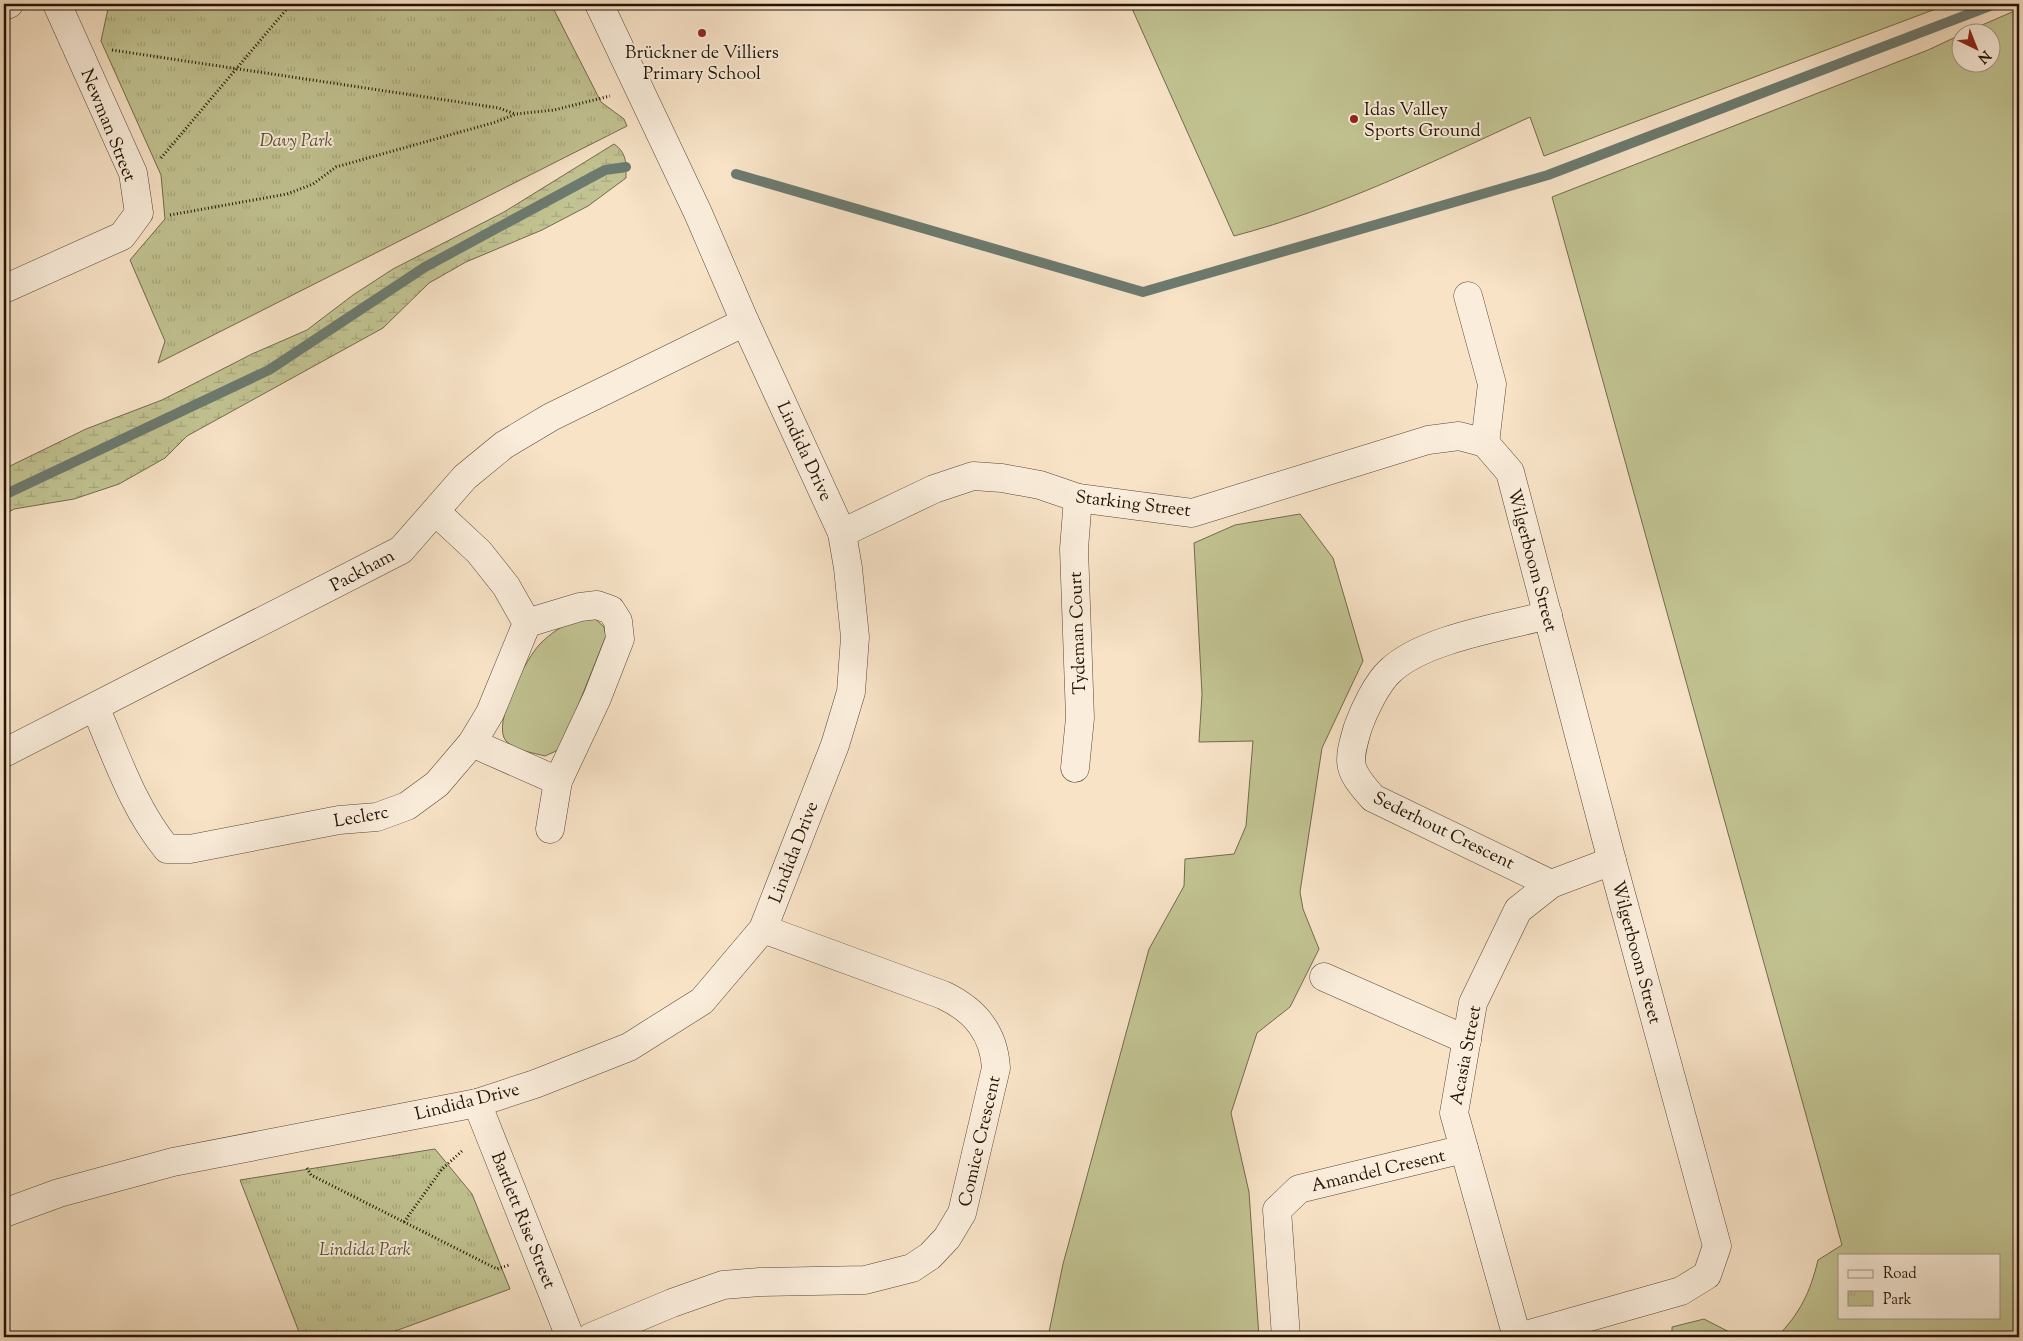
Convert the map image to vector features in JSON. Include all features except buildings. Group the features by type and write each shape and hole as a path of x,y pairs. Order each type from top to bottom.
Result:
{"street":[{"path":"4,6 9,4"},
{"name":"Newman Street","path":"4,289 122,236 139,213 133,173 57,4"},
{"name":"Lindida Drive","path":"4,1213 59,1193 173,1162 477,1103 535,1084 629,1047 702,1001 763,929 835,745 851,692 855,637 848,568 842,532 745,322 698,213 600,4"},
{"path":"1468,296 1492,384 1484,443"},
{"name":"Packham","path":"4,753 401,550 436,512 464,477 504,445 551,417 745,322"},
{"name":"Starking Street","path":"842,532 934,489 973,476 1002,478 1040,485 1078,498 1192,513 1428,440 1460,436 1484,443"},
{"name":"Wilgerboom Street","path":"1484,443 1510,472 1612,861 1717,1246 1707,1276 1681,1291 1518,1337"},
{"name":"Tydeman Court","path":"1075,768 1080,718 1074,549 1078,498"},
{"path":"436,512 479,552 506,586 527,623 580,606 598,604 611,610 618,621 620,638 617,647 597,698 558,781 550,829"},
{"name":"Sederhout Crescent","path":"1548,615 1471,635 1415,653 1389,671 1363,712 1350,754 1355,778 1373,798 1551,884"},
{"name":"Leclerc","path":"95,707 142,812 167,848 190,848 339,820 377,817 407,806 437,784 472,743 490,713 527,623"},
{"path":"472,743 558,781"},
{"name":"Acasia Street","path":"1518,1337 1454,1113 1473,1004 1518,910 1551,884 1612,861"},
{"name":"Comice Crescent","path":"591,1337 672,1303 723,1285 760,1282 865,1280 912,1268 930,1256 947,1238 962,1213 996,1068 995,1049 988,1034 974,1016 956,1001 763,929"},
{"path":"1324,977 1467,1040"},
{"name":"Bartlett Rise Street","path":"477,1103 570,1337"},
{"name":"Amandel Cresent","path":"1286,1337 1277,1210 1299,1189 1464,1149"}],"path":[{"path":"161,159 291,4"},
{"path":"104,48 499,108 516,114"},
{"path":"164,216 287,194 313,184 336,167 516,114 554,110 612,96"},
{"path":"404,1222 442,1169 488,1130"},
{"path":"292,1139 311,1175 497,1269 538,1257"}],"green space":[{"name":"Davy Park","path":"109,4 551,4 601,102 624,119 627,126 158,363 165,341 130,260 165,219 161,175 101,41"},
{"name":"Idas Valley Sports Ground","path":"1130,4 1949,4 1544,156 1530,117 1348,198 1272,225 1234,236"},
{"path":"2019,9 2019,1337 1777,1337 1798,1311 1808,1293 1818,1260 1842,1245 1552,197 1928,50 1950,40 1950,72 2000,72 2000,22 1989,22"},
{"path":"614,144 624,155 626,178 588,206 542,230 466,262 429,283 383,328 187,436 165,458 119,484 74,499 14,509 4,515 4,469 86,429 162,400 252,354 307,330 353,295 393,269 504,212"},
{"path":"1300,514 1333,558 1363,661 1322,748 1300,892 1303,909 1319,949 1290,1007 1257,1033 1231,1113 1249,1192 1259,1337 1048,1337 1063,1264 1149,949 1184,886 1185,859 1234,854 1246,826 1253,741 1199,742 1202,694 1194,543 1235,525"},
{"path":"591,615 604,627 606,636 563,743 556,751 545,756 514,747 506,741 503,732 503,720 513,690 528,661 541,643 552,633 570,623"},
{"name":"Lindida Park","path":"435,1149 472,1194 510,1289 379,1337 301,1337 240,1180"},
{"path":"1704,1319 1739,1337 1672,1337 1672,1327"}],"waterway":[{"path":"736,174 1143,292 1548,175 1995,4"},
{"path":"4,495 269,370 425,267 605,170 626,167"}],"place":[{"name":"Brückner de Villiers Primary School","path":"702,33"},
{"name":"Idas Valley Sports Ground","path":"1354,119"}]}
